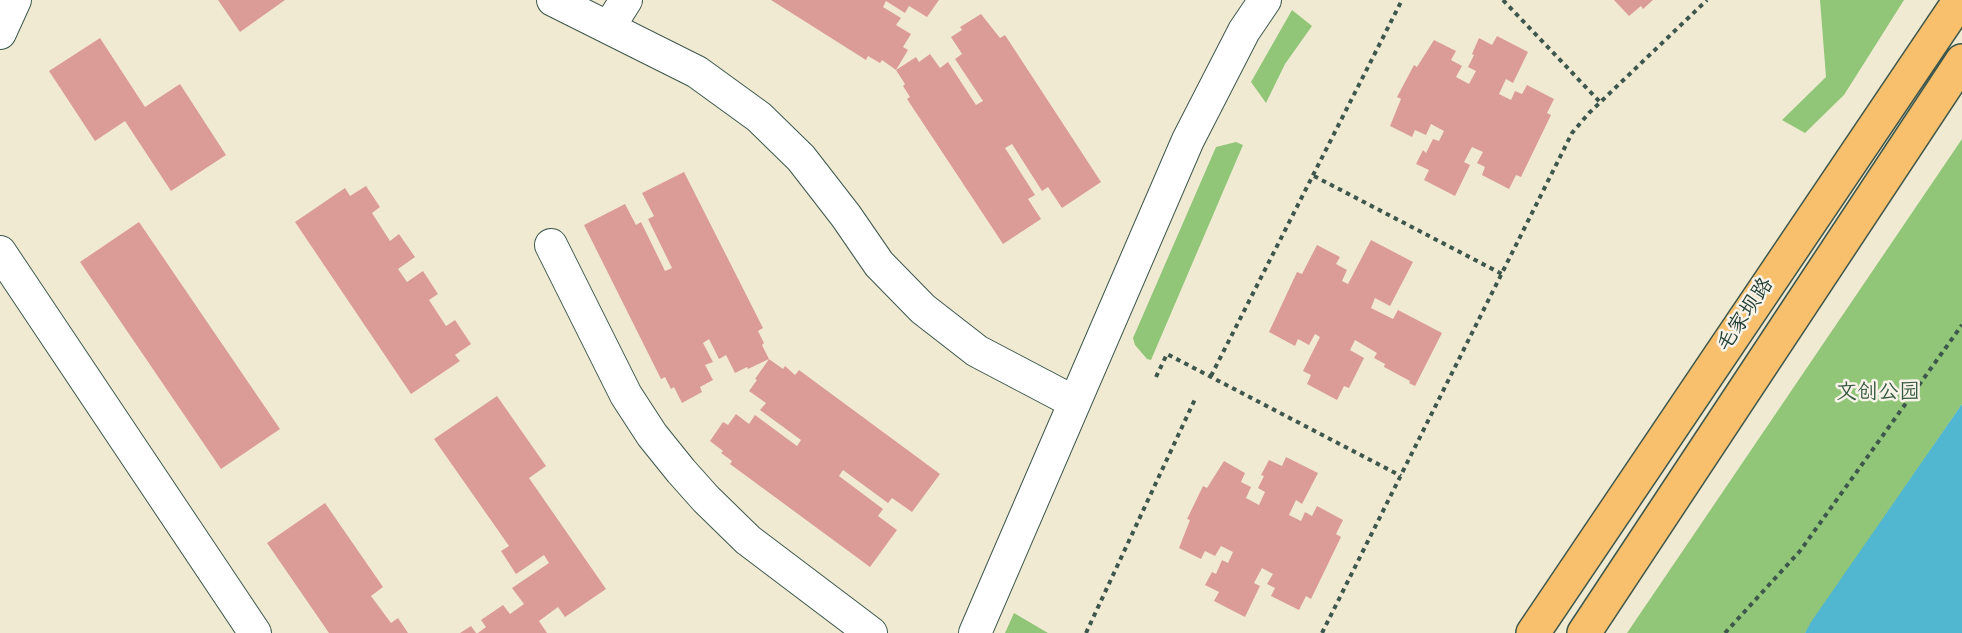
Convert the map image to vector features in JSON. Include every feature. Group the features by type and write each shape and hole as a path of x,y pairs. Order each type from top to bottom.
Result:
{"main road":[{"name":"毛家坝路","path":"1533,633 1960,0"},
{"name":"毛家坝路","path":"1584,633 1962,61"}],"street":[{"path":"0,33 15,0"},
{"path":"553,0 697,72 759,117 801,158 846,216 879,264 923,309 977,351 1074,402"},
{"path":"609,27 626,0"},
{"path":"975,633 1188,140 1244,31 1264,0"},
{"path":"551,245 626,394 652,435 681,471 748,540 871,633"},
{"path":"3,264 255,633"}],"path":[{"path":"1211,376 1402,0"},
{"path":"1503,0 1600,102"},
{"path":"1322,633 1572,133 1600,102 1707,0"},
{"path":"1314,176 1502,274"},
{"path":"1725,633 1800,551 1962,325"},
{"path":"1156,377 1167,354 1401,476"},
{"path":"1086,633 1196,397"}],"green space":[{"path":"1820,0 1904,0 1844,95 1805,133 1782,120 1826,77"},
{"path":"1292,10 1312,26 1285,64 1266,103 1251,82"},
{"name":"文创公园","path":"1962,139 1962,404 1805,633 1627,633"},
{"path":"1236,142 1243,145 1151,360 1147,359 1135,345 1133,338 1216,147"},
{"path":"1014,613 1048,633 1005,633"}],"water":[{"path":"1962,404 1962,633 1805,633 1811,622"}],"building":[{"path":"218,0 285,0 240,32"},
{"path":"771,0 939,0 927,17 909,6 905,13 886,1 883,7 901,18 896,25 911,34 903,47 908,50 896,70 882,60 880,63 868,56 866,60"},
{"path":"1614,0 1653,0 1643,9 1641,6 1629,16"},
{"path":"981,14 1000,38 1005,35 1101,182 1062,208 1048,187 1042,191 1012,144 1005,148 1035,195 1028,199 1041,219 1003,244 907,99 910,97 896,70 916,57 919,62 930,54 940,68 948,62 976,105 983,101 955,59 962,54 951,37 962,30 960,27"},
{"path":"1497,36 1528,52 1513,83 1506,79 1499,94 1511,100 1515,91 1522,94 1527,85 1554,99 1547,113 1551,115 1521,177 1516,175 1509,189 1482,175 1485,167 1477,163 1483,152 1472,147 1464,162 1470,165 1455,196 1424,180 1429,170 1416,164 1423,150 1426,153 1433,139 1439,141 1444,131 1431,124 1426,135 1415,130 1412,137 1390,126 1401,99 1397,97 1414,65 1417,67 1434,40 1456,51 1451,60 1462,66 1456,77 1469,84 1476,71 1468,67 1479,38 1492,45"},
{"path":"100,38 145,107 180,84 226,155 171,191 125,121 95,141 49,71"},
{"path":"684,172 763,328 758,331 769,359 735,373 726,355 719,359 709,339 703,343 713,362 705,365 713,380 700,387 702,392 682,403 674,387 671,389 665,377 661,379 584,225 625,204 636,225 641,222 665,271 672,268 648,219 654,216 642,193"},
{"path":"366,186 380,207 372,213 390,241 399,234 415,257 398,269 407,282 423,271 438,294 429,300 446,326 455,320 471,344 455,355 460,361 411,394 295,222 345,188 350,196"},
{"path":"139,222 280,429 221,469 80,262"},
{"path":"1371,240 1413,262 1390,306 1375,298 1371,308 1393,319 1398,310 1442,333 1415,386 1384,367 1385,364 1374,358 1377,353 1355,340 1350,350 1364,358 1349,388 1344,386 1337,400 1307,384 1311,375 1303,371 1320,337 1315,334 1309,345 1298,339 1295,346 1269,332 1297,272 1302,274 1317,245 1340,257 1336,264 1347,270 1342,281 1348,284"},
{"path":"769,359 783,369 785,366 795,375 799,370 940,474 912,512 892,498 888,503 843,470 839,476 883,509 878,516 897,530 870,567 730,464 732,461 710,441 723,422 728,425 736,414 749,424 755,415 797,446 801,440 760,410 766,403 749,391"},
{"path":"497,396 546,466 529,478 606,589 565,617 558,607 539,621 547,633 478,633 486,627 481,620 503,605 510,614 524,604 512,588 549,563 544,555 516,574 501,551 509,546 434,439"},
{"path":"1286,457 1318,473 1302,504 1296,500 1289,515 1301,521 1305,512 1312,516 1317,506 1343,520 1336,534 1341,537 1311,599 1306,596 1299,610 1271,596 1275,588 1267,584 1273,574 1262,568 1254,583 1260,586 1245,617 1214,601 1219,592 1205,585 1212,572 1216,574 1222,560 1228,563 1233,552 1221,546 1215,556 1205,551 1201,559 1179,548 1190,520 1187,519 1203,486 1207,488 1224,461 1245,473 1241,482 1251,487 1246,498 1259,505 1265,492 1258,488 1264,476 1261,475 1269,460 1282,466"},
{"path":"325,503 383,587 371,596 391,623 398,618 408,633 329,633 267,543"},
{"path":"471,626 476,633 460,633"}]}
